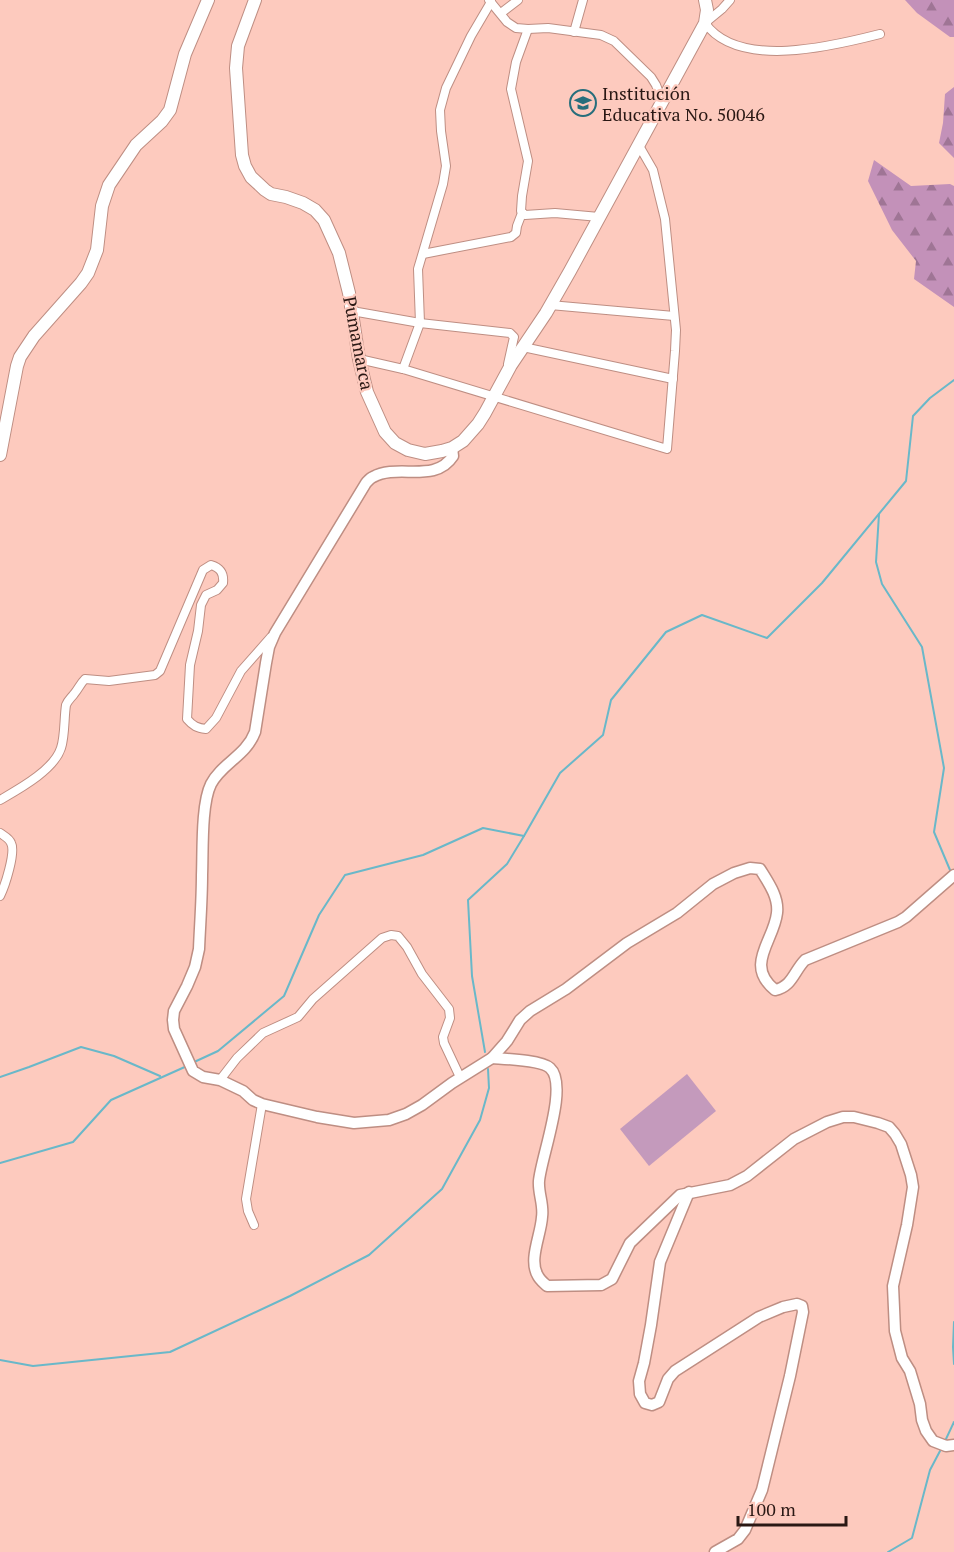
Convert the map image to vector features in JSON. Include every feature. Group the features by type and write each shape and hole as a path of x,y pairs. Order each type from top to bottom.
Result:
{"main road":[{"path":"0,455 20,357 34,336 88,273 97,249 102,206 109,185 136,145 170,110 185,54 208,0"},
{"name":"Pumamarca","path":"255,0 237,46 236,68 242,155 245,166 251,177 265,190 271,194 303,203 315,210 324,220 339,253 350,294 359,359 367,392 390,439 408,450 425,454 452,448"},
{"path":"705,0 707,10 705,23 550,305 490,396 478,424 463,441 452,448 453,456 450,462 434,470 385,473 373,477 366,483 275,633 269,647 252,740 245,750 214,779 210,787 203,830 199,949 195,967 174,1011 174,1029 193,1071 203,1077 220,1080 243,1091 262,1104 354,1123 389,1120 414,1110 460,1077 492,1058 507,1041 520,1020 530,1011 566,989 627,943 678,914 713,884 734,873 750,868 760,870 776,900 777,912 761,957 763,975 775,990 782,989 791,981 805,960 906,917 954,875"},
{"path":"492,1058 537,1063 550,1068 556,1080 557,1095 554,1115 540,1172 539,1184 543,1214 534,1262 537,1276 547,1286 601,1285 612,1279 630,1243 680,1195 730,1185 747,1176 794,1139 827,1122 843,1117 854,1117 889,1127 901,1144 913,1187 907,1225 892,1286 895,1331 902,1358 910,1371 926,1431 933,1441 946,1446 954,1445"},
{"path":"689,1192 660,1262 651,1324 639,1381 640,1394 645,1403 652,1405 659,1402 668,1379 675,1371 759,1317 797,1304 802,1306 803,1312 762,1490 745,1530 738,1539 715,1552"}],"street":[{"path":"501,13 518,0"},
{"path":"574,32 583,0"},
{"path":"730,0 705,23 709,29 724,40 759,51 825,47 880,34"},
{"path":"403,369 420,323 418,269 446,166 440,110 446,88 490,1 507,22 516,28 548,28 601,35 614,41 651,77 662,101"},
{"path":"423,254 511,237 516,234 516,226 522,213 522,196 528,161 511,89 511,80 528,29"},
{"path":"359,359 403,369 667,449 676,330 665,219 653,170 638,144"},
{"path":"522,213 525,215 555,213 599,217"},
{"path":"550,305 674,316"},
{"path":"352,311 420,323 513,334 507,366 490,396"},
{"path":"523,347 673,379"},
{"path":"0,800 46,770 61,749 67,701 75,694 80,683 86,679 109,681 155,675 160,671 203,570 212,566 216,567 221,571 223,584 217,590 206,594 201,605 190,665 188,719 192,725 206,729 216,718 241,670 275,633"},
{"path":"0,833 10,840 13,846 9,872 0,896"},
{"path":"220,1080 237,1058 263,1033 298,1017 313,999 382,938 391,935 398,936 407,947 422,974 449,1009 450,1018 443,1037 460,1077"},
{"path":"254,1225 246,1199 262,1104"}],"green space":[{"path":"905,0 954,0 954,37 950,37 917,13"},
{"path":"954,87 954,158 939,143 945,94"},
{"path":"874,160 911,186 950,184 954,186 954,307 914,279 916,261 892,230 868,181"}],"shaded area":[{"path":"687,1074 716,1111 649,1166 620,1129"}],"waterway":[{"path":"485,1052 472,976 468,900 507,864 560,773 603,735 611,700 666,632 702,615 767,638 822,583 906,481 913,416 930,398 954,380"},
{"path":"879,514 876,562 882,584 922,647 944,768 934,832 950,870"},
{"path":"192,1063 218,1051 284,996 319,915 345,875 423,855 483,828 524,836"},
{"path":"0,1077 81,1047 114,1056 160,1076"},
{"path":"0,1163 73,1142 111,1100 187,1066"},
{"path":"0,1360 33,1366 170,1352 290,1296 369,1255 442,1189 480,1120 489,1088 488,1069"},
{"path":"954,1322 954,1364"},
{"path":"946,1439 954,1422"},
{"path":"888,1552 912,1538 930,1470 940,1451"}],"place":[{"name":"Institución Educativa No. 50046","path":"583,103"}]}
